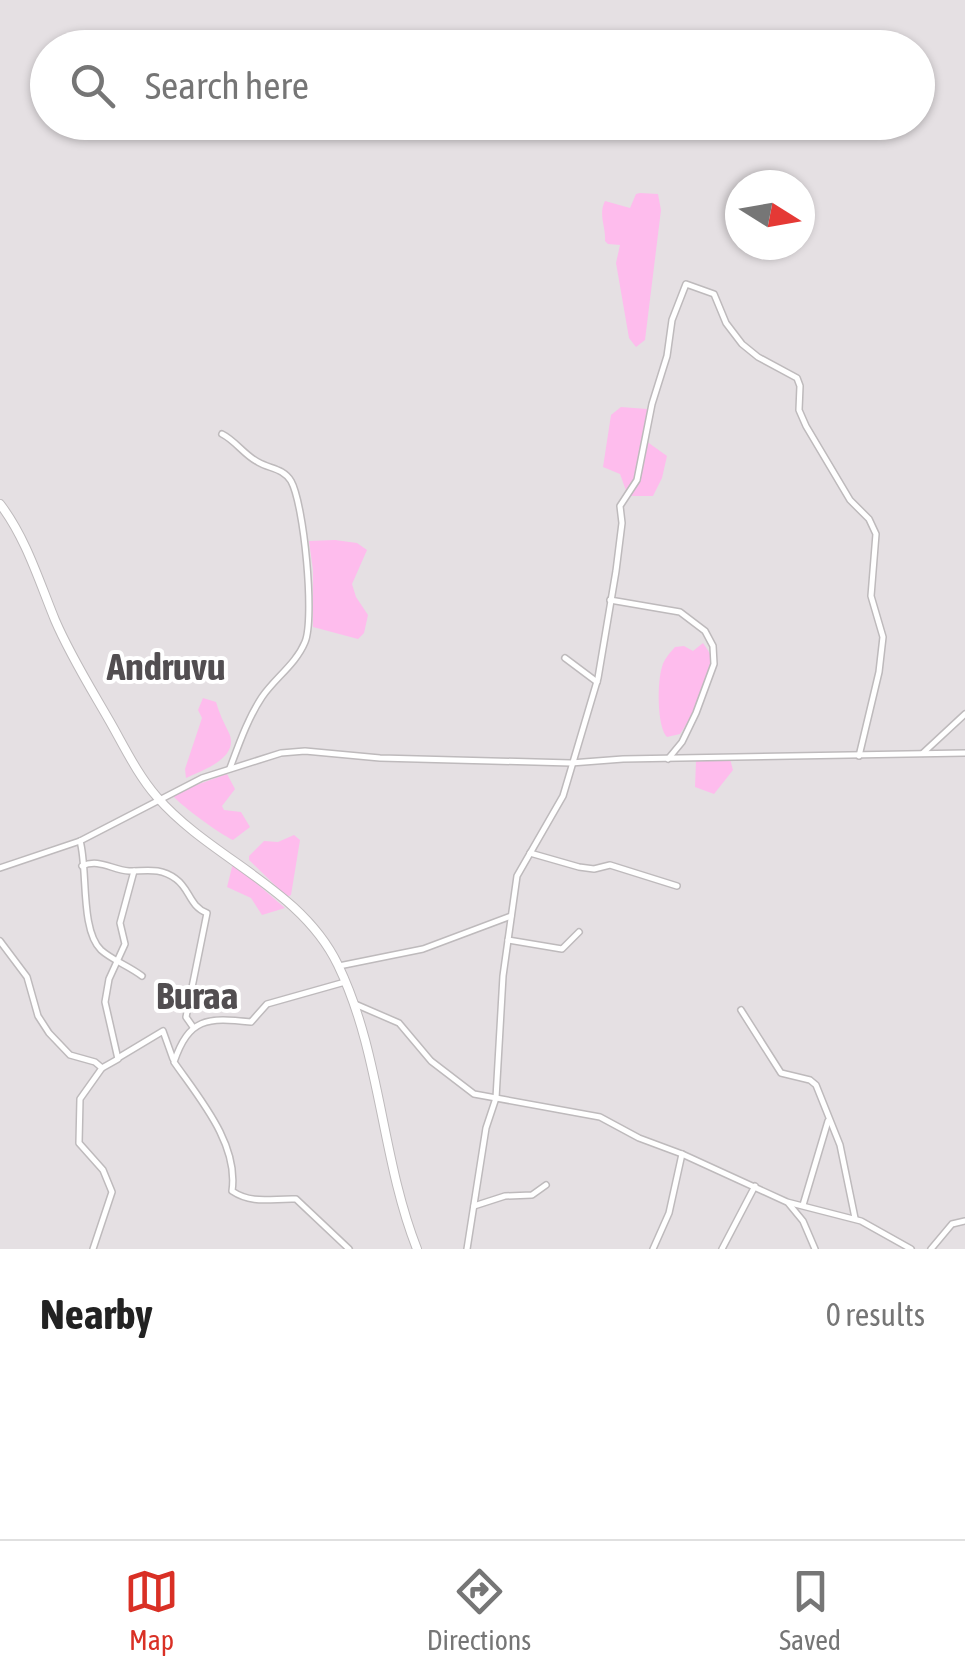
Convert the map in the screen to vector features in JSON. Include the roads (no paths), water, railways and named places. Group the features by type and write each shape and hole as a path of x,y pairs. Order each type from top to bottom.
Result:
{"street":[{"path":"467,1249 486,1128 496,1098 503,976 517,876 560,804 597,682 621,534 620,506 638,476 672,320 686,284 714,294 726,323 742,344 797,378 799,410 806,426 850,500 869,519 876,534 871,590 883,637 859,756"},
{"path":"222,434 258,462 281,471 293,484 309,590 305,643 262,698 230,768"},
{"path":"0,504 31,560 78,668 158,798 216,849 300,910 324,938 353,1004 417,1249"},
{"path":"610,600 680,612 705,631 714,646 714,664 696,713 685,738 668,758"},
{"path":"565,658 597,682"},
{"path":"922,754 965,714"},
{"path":"0,868 80,841 158,798 230,768 265,756 306,751 380,758 571,763 965,753"},
{"path":"80,841 94,941 142,976"},
{"path":"530,853 579,867 610,865 677,886"},
{"path":"82,866 95,862 134,872 150,869 173,877 187,888 194,905 208,916 187,1008 187,1021 193,1026"},
{"path":"118,1058 104,1010 107,984 125,944 120,922 134,872"},
{"path":"339,966 423,949 512,916"},
{"path":"508,940 562,949 579,932"},
{"path":"0,941 28,977 38,1016 49,1033 70,1056 95,1062 102,1068"},
{"path":"174,1062 185,1034 193,1026 218,1020 250,1022 268,1004 345,982"},
{"path":"353,1004 399,1023 431,1061 468,1090 592,1114 787,1202 855,1218 912,1249"},
{"path":"741,1010 781,1072 816,1085 843,1157 855,1218"},
{"path":"93,1249 112,1192 103,1170 79,1143 80,1099 102,1068 162,1031 174,1062 230,1156 232,1192 262,1201 296,1200 349,1249"},
{"path":"803,1205 829,1118"},
{"path":"653,1249 668,1212 682,1154"},
{"path":"474,1206 505,1196 532,1195 546,1185"},
{"path":"722,1249 755,1186"},
{"path":"787,1202 803,1221 815,1249"},
{"path":"932,1249 952,1224 965,1221"}],"district":[{"name":"Andruvu","path":"166,667"},
{"name":"Buraa","path":"197,996"}]}
